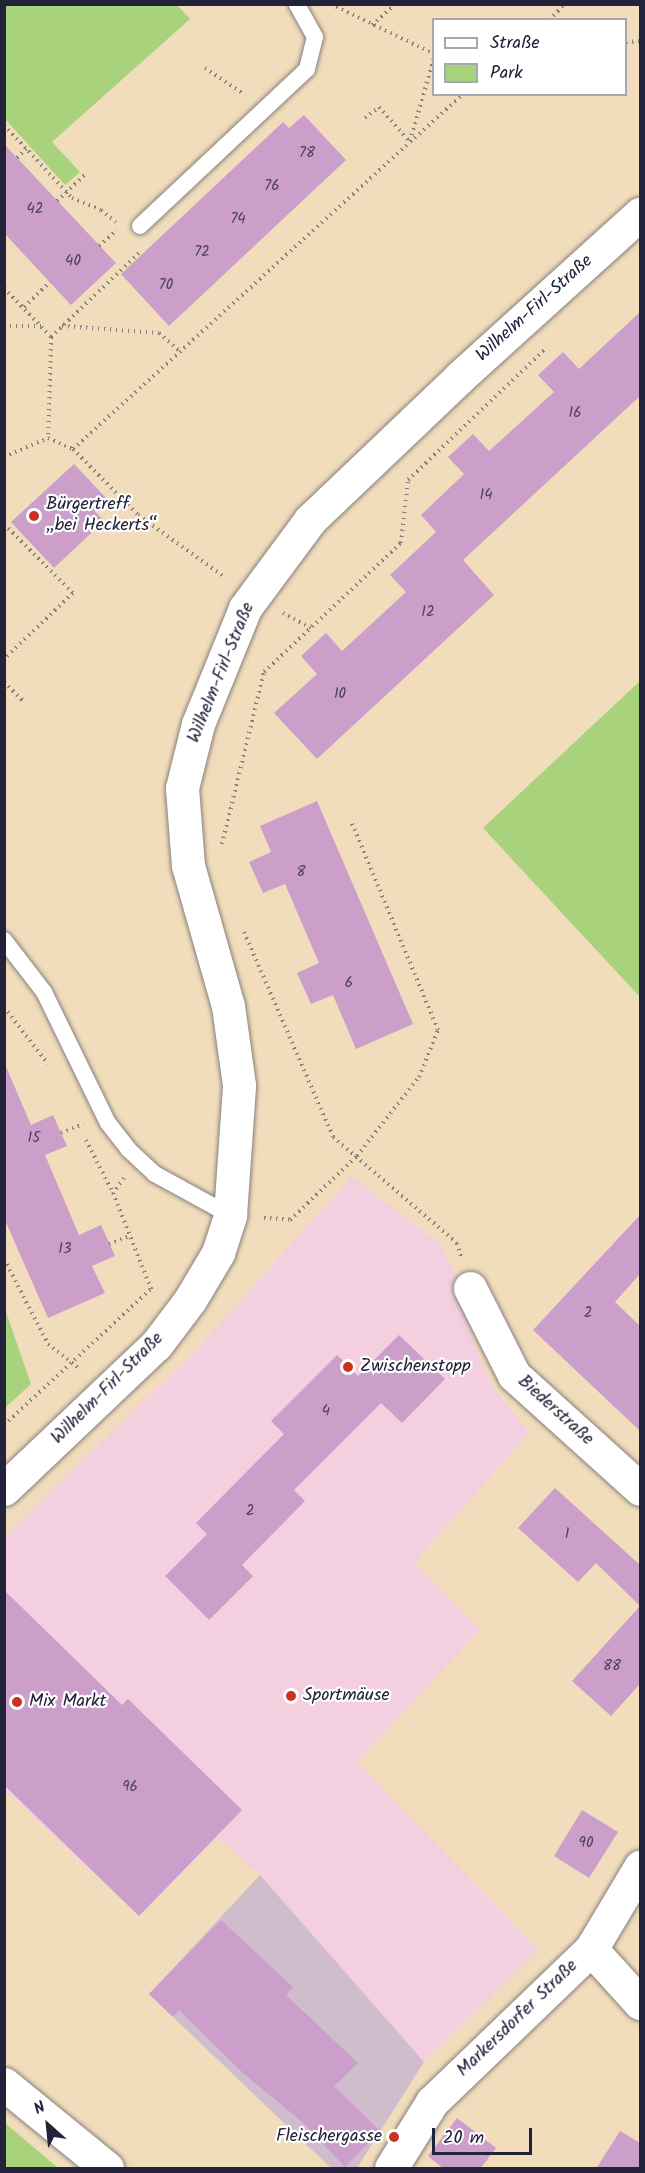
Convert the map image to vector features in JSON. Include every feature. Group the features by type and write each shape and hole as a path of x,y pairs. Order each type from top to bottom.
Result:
{"street":[{"name":"Wilhelm-Firl-Straße","path":"4,1489 156,1345 176,1319 218,1252 230,1215 239,1085 228,1006 189,866 182,788 198,724 253,597 310,520 460,377 640,214"},
{"name":"Biederstraße","path":"470,1288 514,1375 640,1489"},
{"name":"Markersdorfer Straße","path":"391,2169 432,2102 591,1949 640,1867"},
{"path":"591,1949 640,2003"},
{"path":"4,2084 107,2169"}],"lane":[{"path":"140,226 307,69 312,59 315,37 297,4"},
{"path":"4,940 44,992 108,1123 139,1160 155,1174 230,1215"}],"path":[{"path":"331,4 432,55"},
{"path":"372,25 395,4"},
{"path":"551,18 565,4"},
{"path":"410,141 432,63"},
{"path":"205,68 231,83 263,110"},
{"path":"73,449 461,96"},
{"path":"365,118 379,107 410,141"},
{"path":"4,125 66,192 101,210 121,227"},
{"path":"17,158 26,149"},
{"path":"57,201 88,172"},
{"path":"4,242 9,238"},
{"path":"99,246 108,239"},
{"path":"48,438 51,337 118,273"},
{"path":"24,307 50,282"},
{"path":"4,288 51,337"},
{"path":"4,326 41,326"},
{"path":"62,326 159,333 180,351"},
{"path":"223,855 221,845 264,672 401,543 408,480 546,348"},
{"path":"4,457 48,438 73,449 138,515 253,597"},
{"path":"4,524 73,593 4,659"},
{"path":"4,682 25,704"},
{"path":"230,1215 290,1220 357,1156 419,1077 438,1030 351,820"},
{"path":"239,921 333,1137 457,1243 470,1288"},
{"path":"4,1007 50,1066"},
{"path":"74,1116 113,1193 151,1289 176,1319"},
{"path":"113,1193 139,1160"},
{"path":"109,1244 130,1236"},
{"path":"4,1259 48,1344 107,1391"},
{"path":"4,1425 151,1289"}],"shaded area":[{"path":"352,1176 440,1244 458,1278 474,1344 491,1384 529,1433 414,1563 480,1630 357,1762 539,1950 424,2062 260,1875 218,1837 139,1916 5,1790 4,1537 195,1351"},
{"path":"260,1875 424,2062 357,2168 331,2168 149,1994"}],"green space":[{"path":"5,4 177,5 190,19 52,142 80,172 65,185 5,119"},
{"path":"640,681 640,997 483,828"},
{"path":"5,1309 31,1384 4,1408"},
{"path":"5,2123 58,2168 5,2168"}],"building":[{"path":"304,115 346,160 169,326 121,274 283,122 289,128"},
{"path":"4,144 116,263 71,305 4,233"},
{"path":"640,312 640,396 463,560 494,595 317,759 274,713 317,674 301,656 326,633 342,651 406,592 390,575 436,532 421,515 464,474 448,457 473,434 489,451 554,392 538,375 563,352 579,369"},
{"path":"74,464 107,499 95,511 104,521 54,568 11,522"},
{"path":"317,801 413,1024 356,1049 333,995 311,1004 297,973 319,963 285,884 263,893 249,862 271,852 260,826"},
{"path":"4,1062 31,1125 53,1115 67,1146 45,1155 79,1235 101,1225 115,1256 92,1266 105,1293 48,1318 4,1218"},
{"path":"640,1215 640,1274 615,1302 640,1326 640,1431 533,1330"},
{"path":"399,1335 445,1379 402,1423 381,1403 294,1490 305,1501 242,1565 253,1576 209,1620 165,1576 207,1534 196,1523 284,1434 271,1421 337,1355 358,1376"},
{"path":"555,1488 640,1565 640,1606 596,1563 578,1582 518,1528"},
{"path":"4,1590 122,1705 128,1699 242,1810 139,1916 4,1785"},
{"path":"640,1606 640,1684 611,1716 572,1681"},
{"path":"582,1810 618,1832 589,1878 554,1856"},
{"path":"221,1920 293,1987 286,1995 358,2063 334,2086 380,2131 345,2167 300,2120 244,2074 179,2010 173,2017 149,1994"},
{"path":"457,2118 496,2148 480,2169 444,2169 428,2156"},
{"path":"620,2131 640,2143 640,2169 596,2169"}],"place":[{"name":"Bürgertreff „bei Heckerts“","path":"34,516"},
{"name":"Zwischenstopp","path":"348,1367"},
{"name":"Sportmäuse","path":"291,1696"},
{"name":"Mix Markt","path":"17,1702"},
{"name":"Fleischergasse","path":"394,2137"}]}
